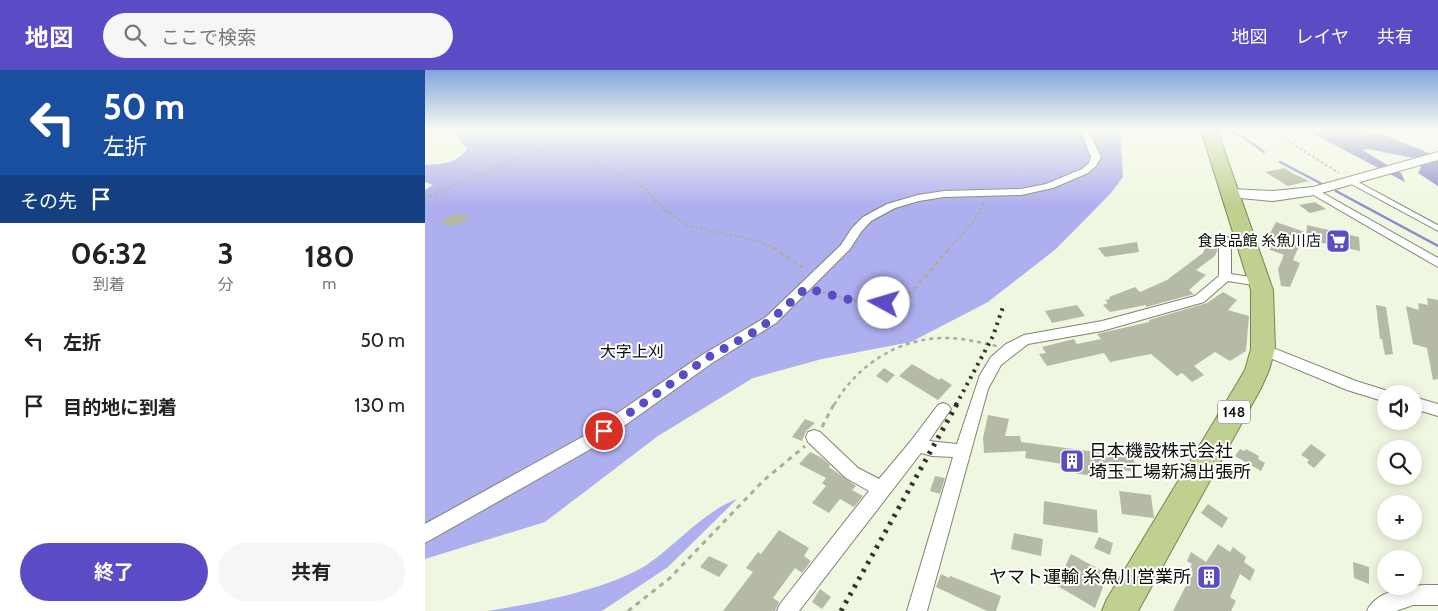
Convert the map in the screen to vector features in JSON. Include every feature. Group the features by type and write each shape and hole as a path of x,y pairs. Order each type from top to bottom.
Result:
{"highway":[{"name":"148","path":"1119,611 1249,388 1257,370 1263,348 1262,290 1217,155"}],"main road":[{"path":"1230,193 1273,196 1314,192 1438,156"}],"street":[{"path":"425,534 590,440 707,358 771,320 846,247 855,230 867,218 891,206 918,198 944,194 1021,192 1049,186 1085,171 1093,164 1095,155"},
{"path":"1314,192 1438,264"},
{"path":"1225,239 1225,277"},
{"path":"917,611 981,389 996,361 1011,348 1025,340 1102,326 1199,299 1225,277 1259,282"},
{"path":"1263,348 1352,386 1377,393"},
{"path":"1422,405 1438,410"},
{"path":"787,611 881,489 918,445 943,409"},
{"path":"815,437 852,473 881,489"},
{"path":"918,445 932,449 963,451"},
{"path":"1377,611 1395,599 1421,594 1438,595"}],"lane":[{"path":"1352,180 1438,228"}],"path":[{"path":"425,198 531,155"},
{"path":"584,155 589,162 618,173 645,190 662,208 688,226 759,241 775,249 811,282 846,299 884,303 908,294 974,221 989,193"},
{"path":"1311,155 1352,180"}],"shaded area":[{"path":"461,155 1122,155 1123,177 1111,193 1056,249 988,302 911,342 822,359 753,378 658,436 545,522 425,559 425,190 433,185 425,182 425,165 453,161"},
{"path":"1354,155 1371,155 1401,173 1405,182"},
{"path":"1400,155 1434,155 1438,157 1438,186 1418,173 1421,167 1413,158"},
{"path":"737,499 668,567 602,611 487,611 571,594 632,573 659,556 713,512"}],"building":[{"path":"1285,168 1309,181 1288,186 1265,172"},
{"path":"1315,202 1326,209 1310,213 1299,205"},
{"path":"456,213 471,217 454,227 439,222"},
{"path":"1276,222 1305,232 1293,260 1300,263 1290,287 1281,286 1278,269 1284,255 1263,247"},
{"name":"食良品館 糸魚川店","path":"1307,225 1359,237 1360,251 1346,248 1346,253 1327,248 1327,244 1306,239"},
{"path":"1210,235 1218,237 1217,251 1215,256 1196,270 1206,275 1189,290 1194,294 1146,307 1146,305 1110,312 1103,305 1108,303 1105,300 1110,299 1109,297 1135,287 1140,292 1167,280 1203,253"},
{"path":"1137,242 1139,252 1105,257 1098,248"},
{"path":"1223,292 1237,300 1228,310 1249,316 1246,351 1230,361 1215,352 1194,366 1204,375 1192,382 1182,373 1177,376 1151,354 1110,362 1104,353 1047,366 1039,354 1046,353 1042,347 1074,339 1077,344 1101,339 1097,334 1149,322 1149,320 1207,303"},
{"path":"1427,298 1438,300 1438,379 1433,380 1427,348 1413,344 1406,306 1419,310 1418,303 1428,305"},
{"path":"1077,305 1085,316 1052,323 1045,311"},
{"path":"1376,305 1386,307 1393,354 1385,355 1382,339 1380,339"},
{"path":"912,364 939,380 941,378 952,385 938,400 899,376"},
{"path":"884,368 895,375 887,383 876,376"},
{"path":"988,415 1009,419 1005,436 1020,436 1021,442 1134,457 1135,472 1097,466 1097,477 1069,472 1069,465 1025,458 1026,451 984,453 983,438"},
{"path":"805,419 815,423 806,431 802,441 792,437"},
{"path":"1311,444 1326,455 1314,468 1307,463 1309,460 1301,455"},
{"path":"1240,449 1244,451 1246,449 1259,456 1258,459 1265,463 1261,471 1235,456"},
{"path":"810,452 822,458 830,465 829,467 856,486 852,490 863,496 854,507 840,499 829,513 812,503 826,486 822,483 826,478 799,464"},
{"path":"935,476 945,478 940,494 930,491"},
{"path":"1119,491 1151,495 1154,518 1122,514"},
{"path":"1044,501 1097,510 1098,533 1043,524"},
{"path":"1208,504 1228,518 1222,528 1201,513"},
{"path":"779,530 809,548 804,556 811,561 802,573 795,568 773,598 779,602 775,611 723,611 753,572 746,568 758,552 761,554"},
{"path":"1014,533 1043,539 1041,556 1011,549"},
{"path":"1099,537 1113,543 1110,555 1094,548"},
{"name":"ヤマト運輸 糸魚川営業所","path":"1218,544 1230,552 1233,547 1246,557 1244,562 1255,570 1250,581 1240,574 1230,597 1236,601 1231,611 1173,611 1193,572 1189,569 1192,564 1187,561 1191,552 1206,562"},
{"path":"1071,554 1108,574 1095,608 1056,585"},
{"path":"709,556 728,565 719,577 700,567"},
{"path":"1353,562 1369,567 1369,584 1354,578"},
{"path":"941,574 1001,596 996,611 987,611 936,587"},
{"path":"820,589 831,597 822,609 812,602"}],"waterway":[{"path":"1280,162 1322,184"},
{"path":"1336,191 1438,246"}],"railway":[{"path":"956,405 993,336 1004,304"},
{"path":"841,611 957,404"}],"place":[{"name":"食良品館 糸魚川店","path":"1338,241"},
{"name":"日本機設株式会社 埼玉工場新潟出張所","path":"1072,461"},
{"name":"ヤマト運輸 糸魚川営業所","path":"1209,577"}],"district":[{"name":"大字上刈","path":"632,351"}],"route":[{"path":"604,431 707,358 771,320 806,288 846,299 884,303"}]}
